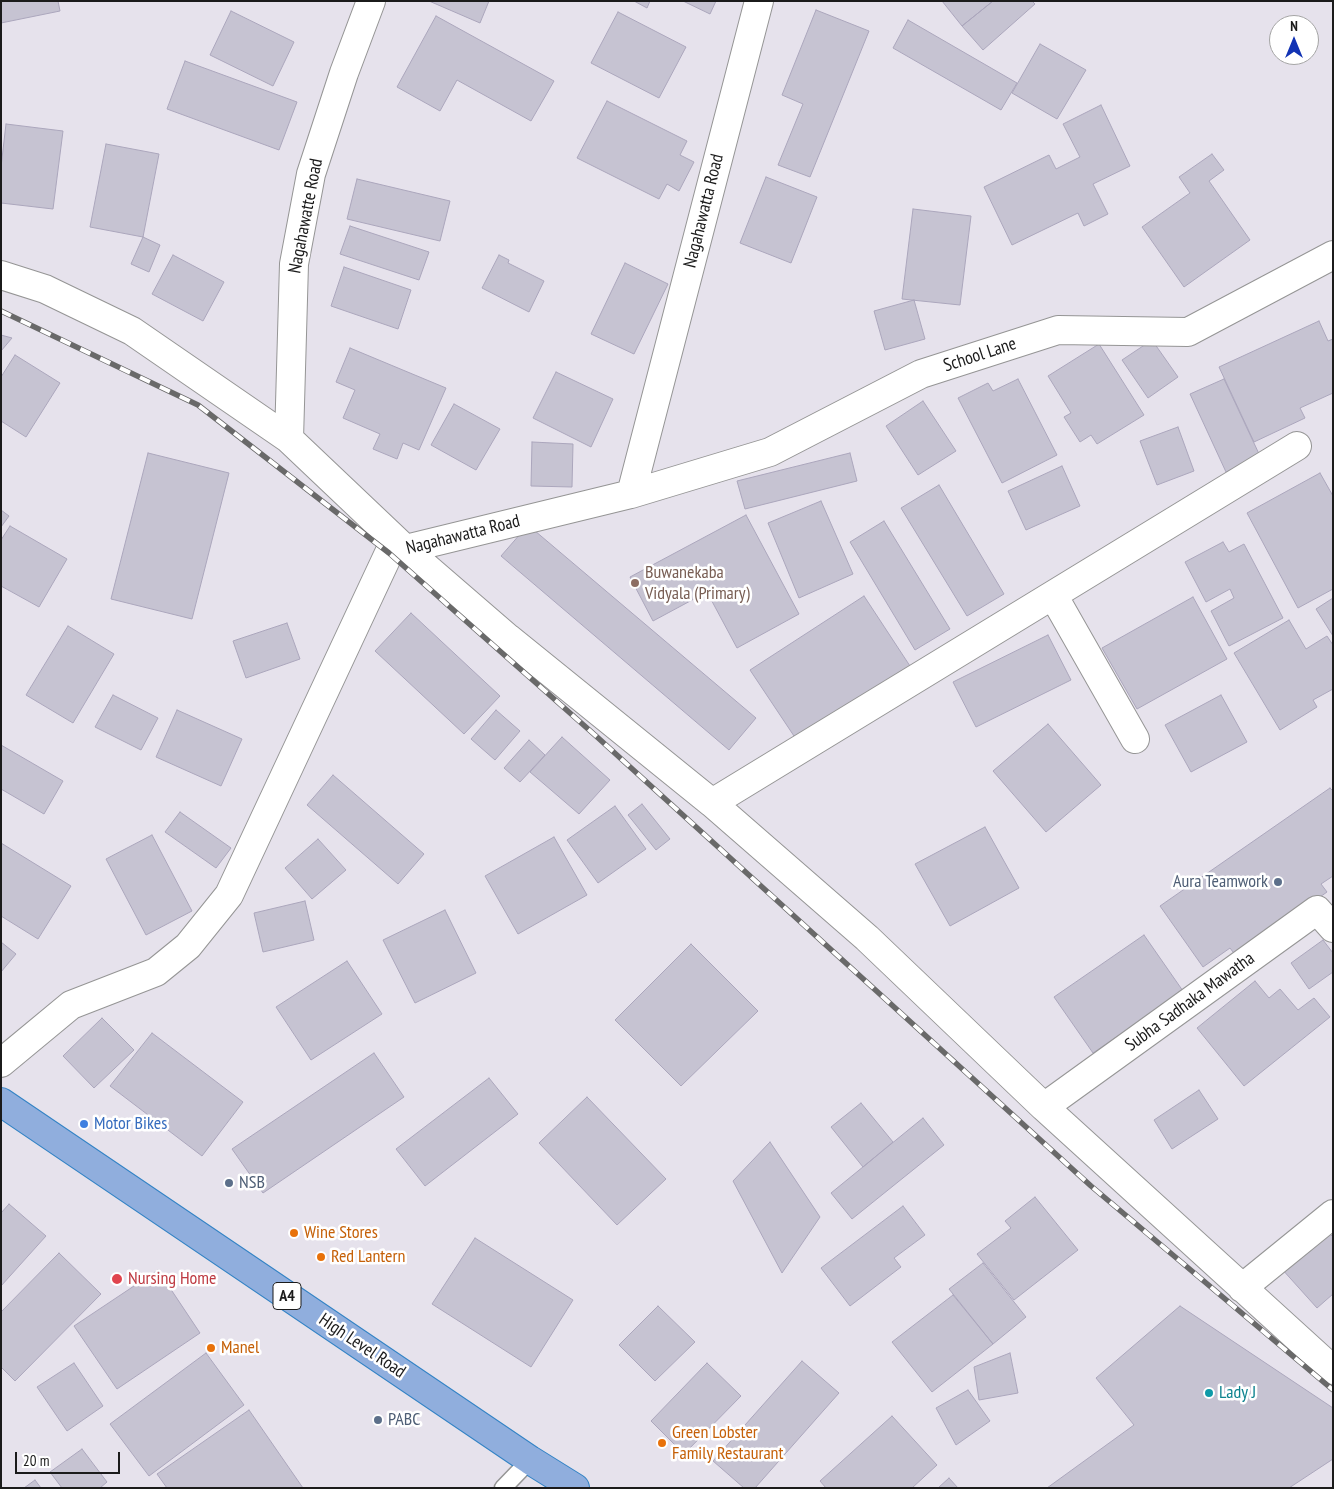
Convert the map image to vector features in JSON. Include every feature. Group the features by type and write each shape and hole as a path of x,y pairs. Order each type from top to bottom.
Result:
{"highway":[{"name":"High Level Road","path":"1,1102 574,1488"}],"street":[{"name":"Nagahawatte Road","path":"289,439 294,264 311,174 344,73 371,1"},
{"name":"Nagahawatta Road","path":"1,1063 71,1005 156,972 188,946 229,895 389,553 631,494 759,1"},
{"name":"School Lane","path":"631,494 770,452 921,374 1058,330 1188,332 1333,255"},
{"path":"1,275 45,289 132,331 289,439 405,549 508,638 712,803 867,938 1044,1107 1333,1370"},
{"path":"712,803 1297,446"},
{"path":"1052,595 1135,739"},
{"name":"Subha Sadhaka Mawatha","path":"1044,1107 1328,912"},
{"path":"1242,1288 1333,1214"}],"lane":[{"path":"503,1488 530,1460"}],"building":[{"path":"1,1 58,1 60,11 1,23"},
{"path":"429,1 489,1 480,23"},
{"path":"634,1 650,1 647,8"},
{"path":"683,1 716,1 710,14"},
{"path":"942,1 993,1 962,26"},
{"path":"993,1 1032,1 1035,4 983,50 962,26"},
{"path":"816,10 869,31 810,177 778,165 803,104 782,95"},
{"path":"231,11 294,42 273,86 210,55"},
{"path":"618,12 686,47 659,98 591,63"},
{"path":"436,16 554,81 531,121 457,80 440,111 397,87"},
{"path":"908,20 1017,83 1001,110 893,48"},
{"path":"1040,44 1086,70 1057,119 1012,93"},
{"path":"185,61 297,102 279,150 167,109"},
{"path":"607,101 687,141 680,155 694,162 679,191 667,184 659,199 577,158"},
{"path":"1101,105 1130,166 1093,184 1108,214 1084,226 1078,213 1012,245 984,187 1049,155 1056,169 1080,157 1063,124"},
{"path":"6,124 63,131 53,209 1,203 1,167"},
{"path":"106,144 159,154 143,237 90,227"},
{"path":"1212,154 1224,170 1209,181 1250,240 1184,287 1142,227 1190,193 1179,177"},
{"path":"766,177 817,197 791,263 740,243"},
{"path":"357,179 450,201 440,241 347,219"},
{"path":"913,209 971,216 960,305 902,299"},
{"path":"350,226 429,252 419,280 340,254"},
{"path":"143,237 160,245 149,272 131,264"},
{"path":"173,255 224,282 203,321 152,294"},
{"path":"499,255 509,260 508,263 544,281 529,312 482,288"},
{"path":"625,263 668,284 634,354 591,334"},
{"path":"344,267 411,290 398,329 331,306"},
{"path":"914,300 925,339 885,350 874,311"},
{"path":"1319,321 1328,341 1333,339 1333,393 1300,408 1305,418 1254,442 1219,367"},
{"path":"1,335 12,338 1,351"},
{"path":"1152,340 1178,377 1148,398 1122,360"},
{"path":"1099,344 1144,415 1097,444 1091,435 1080,442 1064,417 1071,413 1048,376"},
{"path":"350,348 446,388 419,450 403,443 397,459 373,449 380,434 343,418 355,390 336,382"},
{"path":"15,355 60,383 26,437 1,421 1,377"},
{"path":"556,372 613,399 591,447 533,418"},
{"path":"1018,379 1057,455 1002,483 958,398 988,383 993,391"},
{"path":"1224,379 1260,456 1226,472 1190,394"},
{"path":"923,401 956,451 918,475 886,426"},
{"path":"454,404 500,429 476,470 431,445"},
{"path":"1178,427 1194,471 1157,485 1140,441"},
{"path":"532,442 573,444 572,487 531,486"},
{"path":"148,453 229,473 192,619 111,599"},
{"path":"850,453 857,481 745,509 737,481"},
{"path":"1062,466 1080,506 1026,530 1008,491"},
{"path":"1320,473 1333,496 1333,589 1298,608 1247,513"},
{"path":"939,485 1004,594 967,616 901,508"},
{"path":"821,501 853,574 799,598 768,523"},
{"path":"1,510 9,516 1,527"},
{"path":"746,515 799,614 737,648 707,592 653,621 630,577"},
{"path":"884,521 950,629 915,650 850,542"},
{"path":"528,525 756,718 729,750 501,556"},
{"path":"10,526 67,559 39,607 1,586 1,540"},
{"path":"1223,542 1229,552 1244,544 1283,618 1229,646 1211,611 1234,598 1230,589 1206,602 1185,562"},
{"path":"864,596 910,666 796,739 750,670"},
{"path":"1193,597 1227,659 1137,709 1102,648"},
{"path":"1333,598 1333,636 1316,609"},
{"path":"411,613 500,696 464,734 375,651"},
{"path":"1289,620 1306,649 1327,636 1333,645 1333,689 1313,700 1317,707 1280,730 1234,653"},
{"path":"287,623 300,659 246,678 233,641"},
{"path":"68,626 114,654 73,723 26,695"},
{"path":"1048,635 1071,680 976,727 953,682"},
{"path":"113,695 158,718 141,750 95,727"},
{"path":"1221,695 1247,742 1191,772 1165,725"},
{"path":"177,710 242,739 221,786 156,757"},
{"path":"496,710 520,731 495,760 471,739"},
{"path":"1048,724 1101,785 1046,832 993,771"},
{"path":"562,737 610,780 579,814 530,772"},
{"path":"529,740 545,755 520,782 504,768"},
{"path":"1,745 63,781 44,814 1,789"},
{"path":"333,775 424,854 398,884 307,805"},
{"path":"1330,788 1333,791 1333,876 1321,884 1327,892 1236,956 1230,948 1203,967 1160,906"},
{"path":"642,804 670,839 656,850 628,815"},
{"path":"615,806 646,849 598,883 567,840"},
{"path":"180,812 231,848 216,868 165,832"},
{"path":"985,827 1019,888 950,926 915,864"},
{"path":"152,835 192,911 146,935 106,859"},
{"path":"554,837 587,895 518,934 485,876"},
{"path":"318,839 346,870 312,899 285,868"},
{"path":"1,843 71,886 38,939 1,916"},
{"path":"305,901 314,940 263,952 254,913"},
{"path":"445,910 476,973 415,1003 383,940"},
{"path":"1144,935 1183,991 1093,1053 1054,997"},
{"path":"1323,940 1333,953 1333,972 1309,989 1291,963"},
{"path":"1,942 16,954 1,972"},
{"path":"691,944 758,1011 681,1086 615,1020"},
{"path":"347,961 382,1014 311,1060 276,1007"},
{"path":"1255,981 1269,998 1280,989 1298,1010 1314,998 1330,1017 1244,1086 1197,1028"},
{"path":"102,1018 134,1050 94,1088 63,1056"},
{"path":"152,1033 243,1102 202,1156 110,1086"},
{"path":"374,1053 404,1097 263,1193 232,1149"},
{"path":"489,1078 518,1114 425,1186 396,1149"},
{"path":"1199,1090 1218,1119 1172,1149 1154,1120"},
{"path":"587,1097 666,1179 617,1225 539,1143"},
{"path":"861,1103 893,1142 863,1167 831,1127"},
{"path":"923,1118 944,1145 852,1219 831,1193"},
{"path":"770,1142 820,1217 782,1273 733,1181"},
{"path":"1035,1197 1078,1250 1014,1300 977,1254 1011,1228 1005,1221"},
{"path":"9,1204 46,1236 1,1286 1,1213"},
{"path":"903,1206 925,1235 894,1258 901,1267 850,1306 821,1268"},
{"path":"1325,1229 1333,1237 1333,1294 1317,1308 1281,1268"},
{"path":"475,1238 573,1300 531,1367 432,1304"},
{"path":"59,1253 101,1294 15,1381 1,1367 1,1312"},
{"path":"983,1263 1026,1317 993,1344 949,1289"},
{"path":"158,1270 200,1333 117,1389 74,1326"},
{"path":"953,1295 993,1344 932,1392 892,1342"},
{"path":"658,1306 695,1342 655,1381 619,1345"},
{"name":"Lady J","path":"1180,1306 1333,1408 1333,1459 1289,1488 1047,1488 1134,1425 1096,1378"},
{"path":"206,1353 244,1405 149,1476 110,1424"},
{"path":"1010,1353 1018,1393 979,1400 974,1367"},
{"path":"802,1361 839,1393 755,1488 744,1488 713,1461"},
{"path":"74,1363 103,1406 67,1431 37,1387"},
{"path":"707,1363 741,1396 684,1454 651,1421"},
{"path":"968,1390 990,1421 956,1445 936,1408"},
{"path":"249,1410 303,1488 167,1488 157,1474"},
{"path":"892,1416 937,1465 912,1488 826,1488 820,1481"},
{"path":"82,1449 107,1482 100,1488 62,1488 50,1472"},
{"path":"949,1478 958,1488 938,1488"},
{"path":"35,1480 41,1488 24,1488"}],"railway":[{"path":"1,311 198,405 389,553 596,736 1091,1186 1333,1390"}],"place":[{"name":"Buwanekaba Vidyala (Primary)","path":"635,583"},
{"name":"Aura Teamwork","path":"1278,882"},
{"name":"Motor Bikes","path":"84,1124"},
{"name":"NSB","path":"229,1183"},
{"name":"Wine Stores","path":"294,1233"},
{"name":"Red Lantern","path":"321,1257"},
{"name":"Nursing Home","path":"117,1279"},
{"name":"Manel","path":"211,1348"},
{"name":"Lady J","path":"1209,1393"},
{"name":"PABC","path":"378,1420"},
{"name":"Green Lobster Family Restaurant","path":"662,1443"}]}
